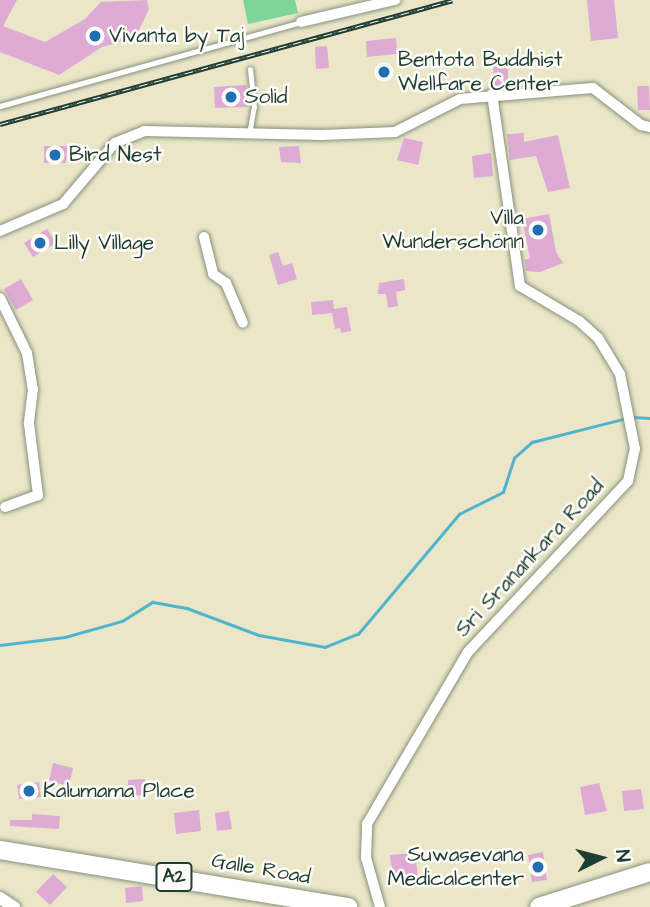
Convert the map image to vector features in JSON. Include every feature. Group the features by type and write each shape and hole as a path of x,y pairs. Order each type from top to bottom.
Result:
{"highway":[{"name":"Galle Road","path":"0,850 348,907"},
{"path":"539,907 650,872"}],"street":[{"path":"301,22 395,0"},
{"path":"0,231 63,204 115,143 144,131 249,134 395,132 460,99 492,94 593,88 641,125 650,127"},
{"name":"Sri Sranankara Road","path":"380,907 366,858 367,824 468,652 628,481 635,449 630,407 620,374 598,338 579,321 520,286 492,94"},
{"path":"204,237 213,274 226,284 243,323"},
{"path":"0,298 27,353 33,389 29,424 38,495 5,507"},
{"path":"0,898 14,907"}],"lane":[{"path":"0,106 301,22"},
{"path":"249,134 254,107 250,69"}],"green space":[{"path":"243,0 295,0 298,13 248,24"}],"building":[{"name":"Vivanta by Taj","path":"0,0 17,0 3,26 45,42 85,19 101,2 147,0 149,9 135,38 102,47 59,75 0,52"},
{"path":"587,0 614,0 618,38 591,41"},
{"path":"396,38 397,54 367,57 366,41"},
{"path":"327,46 329,68 316,69 315,47"},
{"path":"493,66 508,67 508,87 494,86"},
{"name":"Solid","path":"246,85 248,107 215,108 214,87"},
{"path":"637,86 649,86 650,110 638,110"},
{"path":"524,133 524,142 558,135 570,188 548,192 536,156 510,160 507,134"},
{"path":"404,138 423,142 418,165 397,160"},
{"name":"Bird Nest","path":"44,146 67,146 66,163 44,163"},
{"path":"299,146 301,163 281,162 279,147"},
{"path":"491,153 493,176 474,178 472,156"},
{"path":"549,214 556,252 563,263 540,272 526,271 525,260 530,258 522,219"},
{"name":"Lilly Village","path":"47,229 56,243 33,257 24,243"},
{"path":"278,252 283,266 292,263 297,279 278,285 269,255"},
{"path":"21,279 33,300 16,310 4,289"},
{"path":"404,279 405,290 396,292 398,306 388,308 386,294 378,294 379,283"},
{"path":"333,300 334,309 347,307 351,331 341,333 340,328 335,329 332,313 312,315 311,302"},
{"path":"53,763 73,768 69,786 49,781"},
{"path":"145,779 145,795 128,796 128,780"},
{"name":"Kalumama Place","path":"39,782 41,797 19,799 17,785"},
{"path":"599,783 607,811 585,815 580,787"},
{"path":"641,789 644,809 624,811 622,791"},
{"path":"199,810 201,831 176,834 174,813"},
{"path":"229,811 232,829 217,831 215,813"},
{"path":"32,814 60,816 59,829 10,826 10,820 32,820"},
{"name":"Suwasevana Medicalcenter","path":"543,852 547,880 532,882 528,855"},
{"path":"415,853 418,877 393,879 390,855"},
{"path":"53,874 67,887 50,905 36,892"},
{"path":"142,886 143,901 126,903 125,888"}],"waterway":[{"path":"633,417 650,418"},
{"path":"0,645 65,637 122,621 153,602 187,608 259,635 325,647 358,634 459,514 503,492 514,458 532,442 627,418"}],"railway":[{"path":"0,124 452,0"}],"place":[{"name":"Vivanta by Taj","path":"95,36"},
{"name":"Bentota Buddhist Wellfare Center","path":"384,72"},
{"name":"Solid","path":"231,97"},
{"name":"Bird Nest","path":"55,155"},
{"name":"Villa Wunderschönn","path":"538,230"},
{"name":"Lilly Village","path":"40,243"},
{"name":"Kalumama Place","path":"29,791"},
{"name":"Suwasevana Medicalcenter","path":"538,867"}]}
